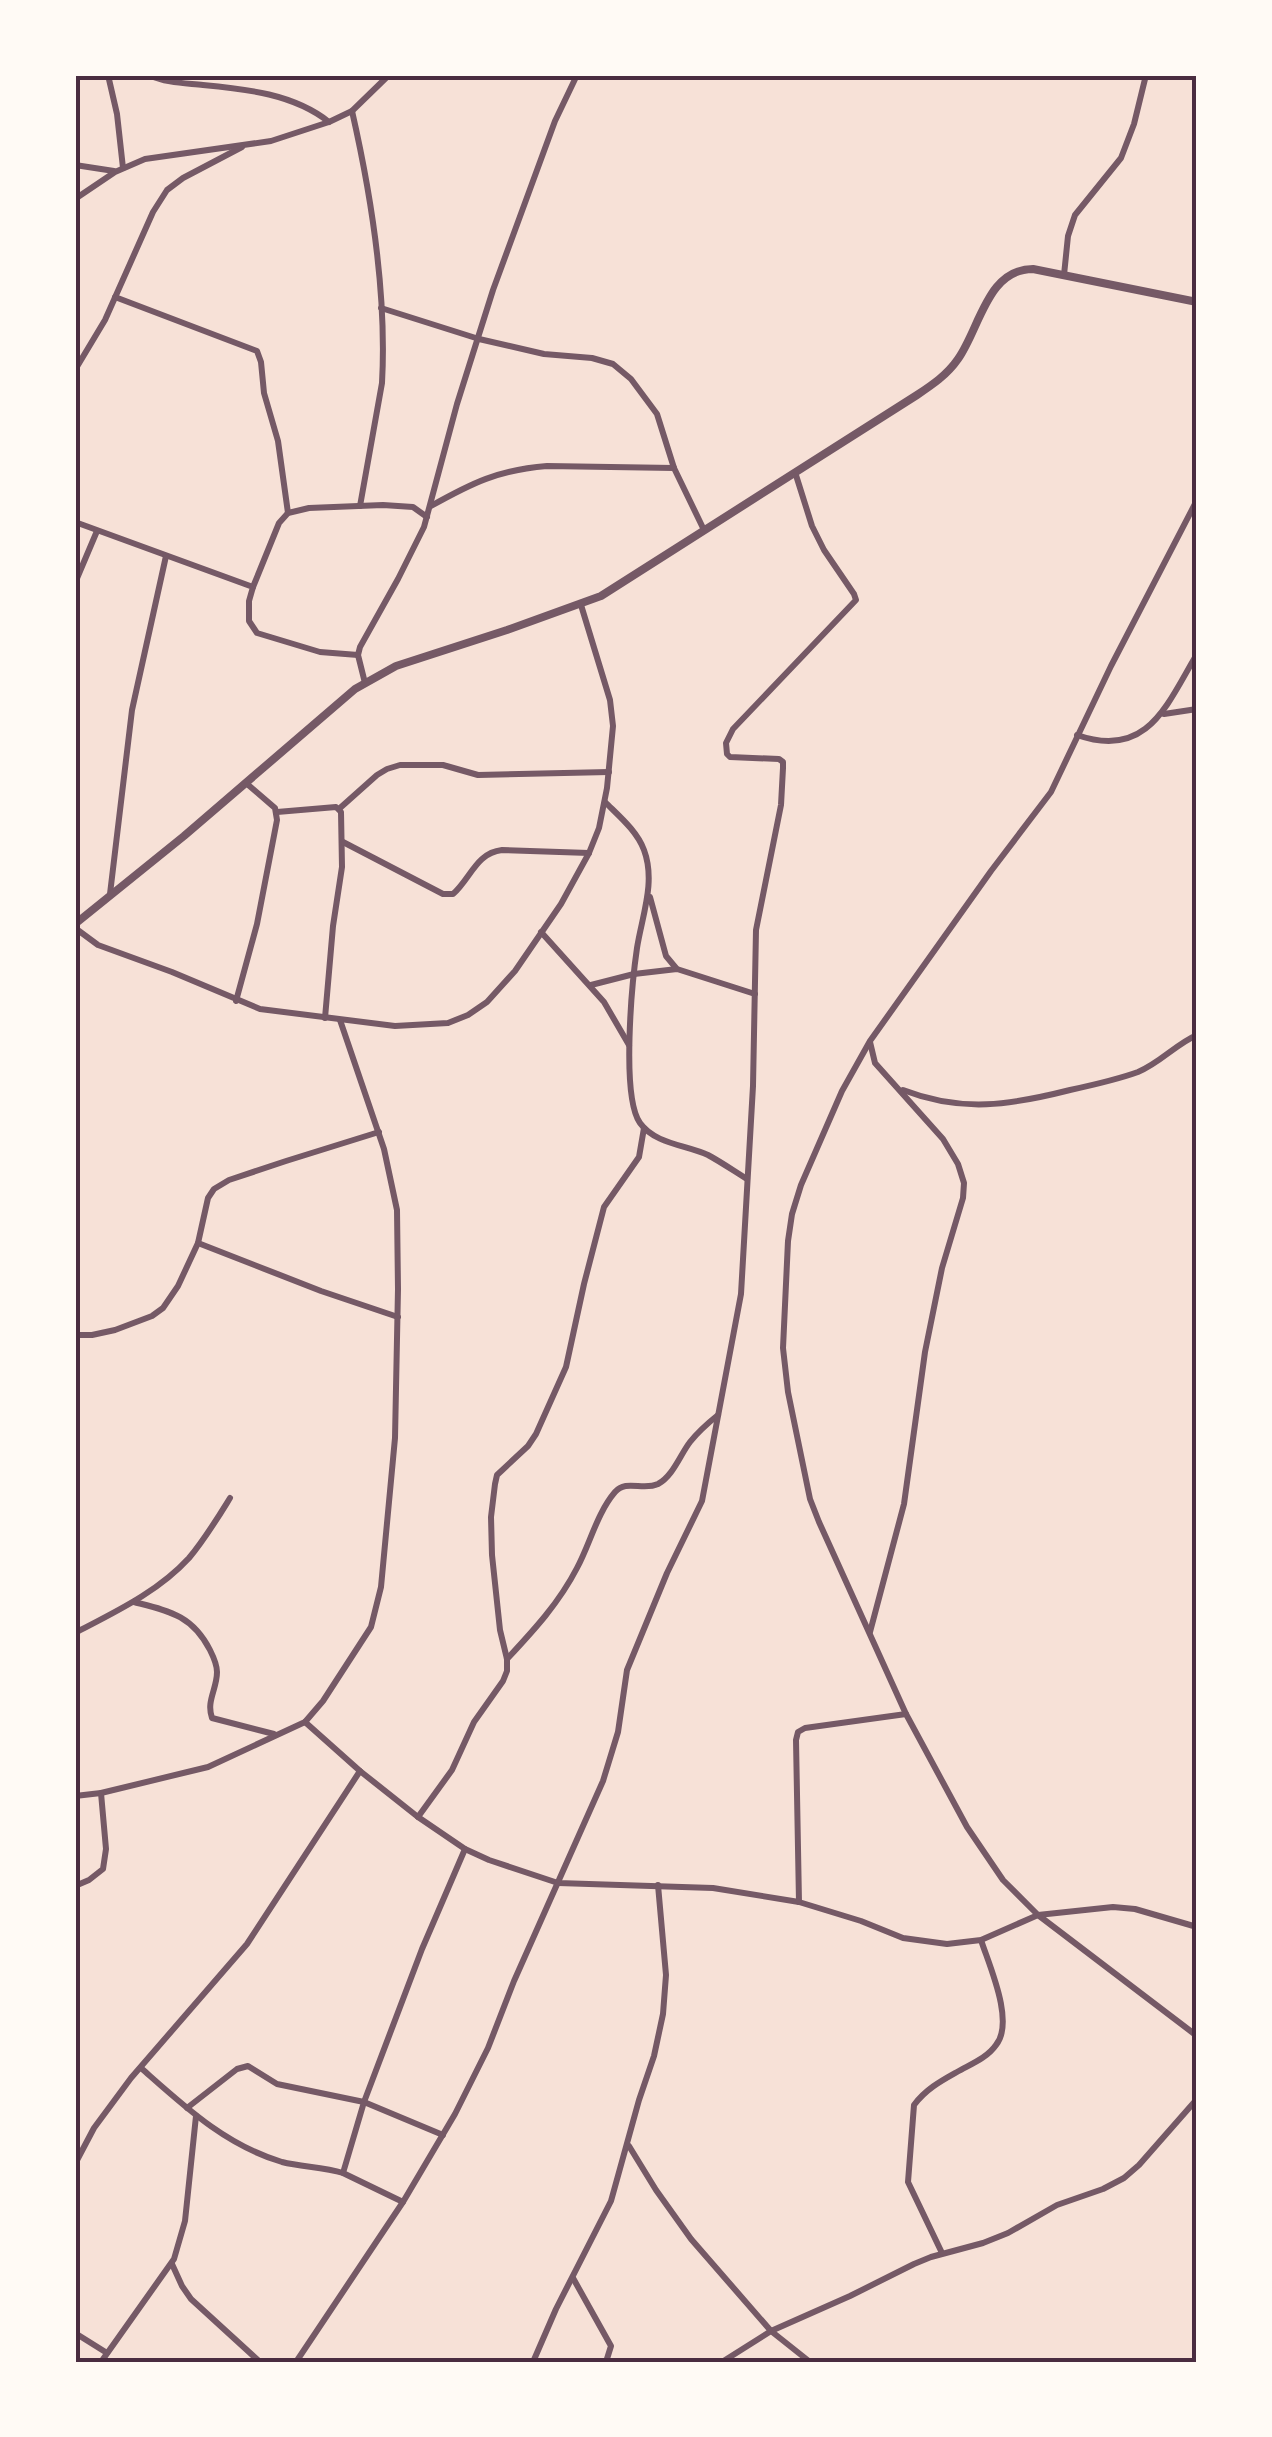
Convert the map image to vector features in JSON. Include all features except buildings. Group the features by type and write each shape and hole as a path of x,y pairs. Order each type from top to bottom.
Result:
{"street":[{"path":"108,75 118,114 119,170"},
{"path":"149,75 168,82 238,89 295,102 329,122"},
{"path":"379,75 379,84"},
{"path":"75,199 119,170 145,159 272,141 329,122 352,111 389,75"},
{"path":"365,683 358,654 427,516 457,404 516,225 576,75"},
{"path":"1064,275 1068,236 1075,215 1121,158 1146,75"},
{"path":"352,111 375,247 382,383 360,506"},
{"path":"75,370 105,320 153,212 168,190 244,146"},
{"path":"75,165 119,170"},
{"path":"581,605 610,700 612,726 605,802 590,854 561,904 514,971 487,1002 468,1015 448,1023 395,1026 260,1009 98,945 75,926 355,688 396,666 581,605 616,588 942,378 957,361 991,294 1003,278 1016,270 1025,268 1197,302"},
{"path":"116,297 257,352 278,441 288,513"},
{"path":"380,308 479,339 612,364 631,379 656,414 674,468 704,530"},
{"path":"430,507 472,483 526,468 674,468"},
{"path":"296,2362 403,2202 488,2048 603,1782 618,1732 627,1670 666,1572 702,1501 741,1294 756,930 781,805 779,758 730,757 726,743 733,729 856,600 812,526 795,472"},
{"path":"1197,500 1058,778 870,1041 842,1091 792,1214 783,1348 810,1499 906,1714 967,1827 1003,1880 1038,1916 1197,2036"},
{"path":"358,654 320,652 257,633 248,621 253,587 279,523 288,513 308,508 413,507 427,516"},
{"path":"75,522 253,587"},
{"path":"75,583 98,531"},
{"path":"110,894 132,710 166,556"},
{"path":"1077,734 1112,742 1138,734 1163,714 1197,654"},
{"path":"1163,714 1197,709"},
{"path":"246,782 276,812 340,808 386,769 400,765 443,764 478,775 608,772"},
{"path":"605,802 630,828 644,851 659,936 666,956 677,969"},
{"path":"325,1018 342,867 340,808"},
{"path":"236,1000 257,924 276,812"},
{"path":"342,842 443,894 453,894 481,857 490,852 590,854"},
{"path":"1197,862 1197,876"},
{"path":"648,890 634,974 629,1064 636,1116 657,1138 712,1157 748,1180"},
{"path":"542,932 591,985 630,1047"},
{"path":"591,985 677,969 755,994"},
{"path":"75,1796 208,1767 305,1722 371,1627 378,1606 395,1438 396,1210 379,1132 340,1020"},
{"path":"898,1088 951,1104 1012,1103 1137,1072 1197,1036"},
{"path":"870,1041 875,1063 943,1139 964,1183 925,1352 904,1504 870,1633"},
{"path":"418,1817 452,1770 474,1722 507,1671 492,1555 494,1484 497,1475 536,1434 566,1367 604,1207 639,1157 644,1128"},
{"path":"75,1335 116,1330 163,1308 198,1243 208,1198 214,1189 229,1180 379,1132"},
{"path":"198,1243 398,1317"},
{"path":"507,1659 548,1616 617,1488 646,1488 666,1478 690,1442 720,1413"},
{"path":"75,1633 134,1602 186,1561 230,1498"},
{"path":"134,1602 170,1611 197,1628 214,1657 217,1672 209,1705 212,1718 275,1734"},
{"path":"799,1902 798,1732 906,1714"},
{"path":"305,1722 418,1817 466,1849 558,1882 714,1888 799,1902 903,1938 947,1944 981,1940 1038,1916 1113,1907 1136,1909 1197,1927"},
{"path":"75,2164 94,2128 140,2067 246,1944 360,1771"},
{"path":"75,1886 100,1873 105,1863 101,1792"},
{"path":"343,2173 364,2102 422,1949 466,1849"},
{"path":"533,2362 611,2200 654,2056 666,1975 658,1884"},
{"path":"942,2253 908,2182 914,2105 933,2085 984,2057 999,2043 1004,2022 981,1940"},
{"path":"187,2108 243,2066 277,2084 364,2102 443,2135"},
{"path":"140,2067 230,2140 282,2162 343,2173 403,2202"},
{"path":"722,2362 772,2331 914,2264 1008,2233 1057,2205 1124,2178 1197,2099"},
{"path":"101,2362 172,2262 184,2222 196,2116"},
{"path":"628,2146 691,2239 772,2331 810,2362"},
{"path":"172,2262 191,2299 260,2362"},
{"path":"573,2277 611,2346 606,2362"},
{"path":"75,2333 107,2353"}]}
